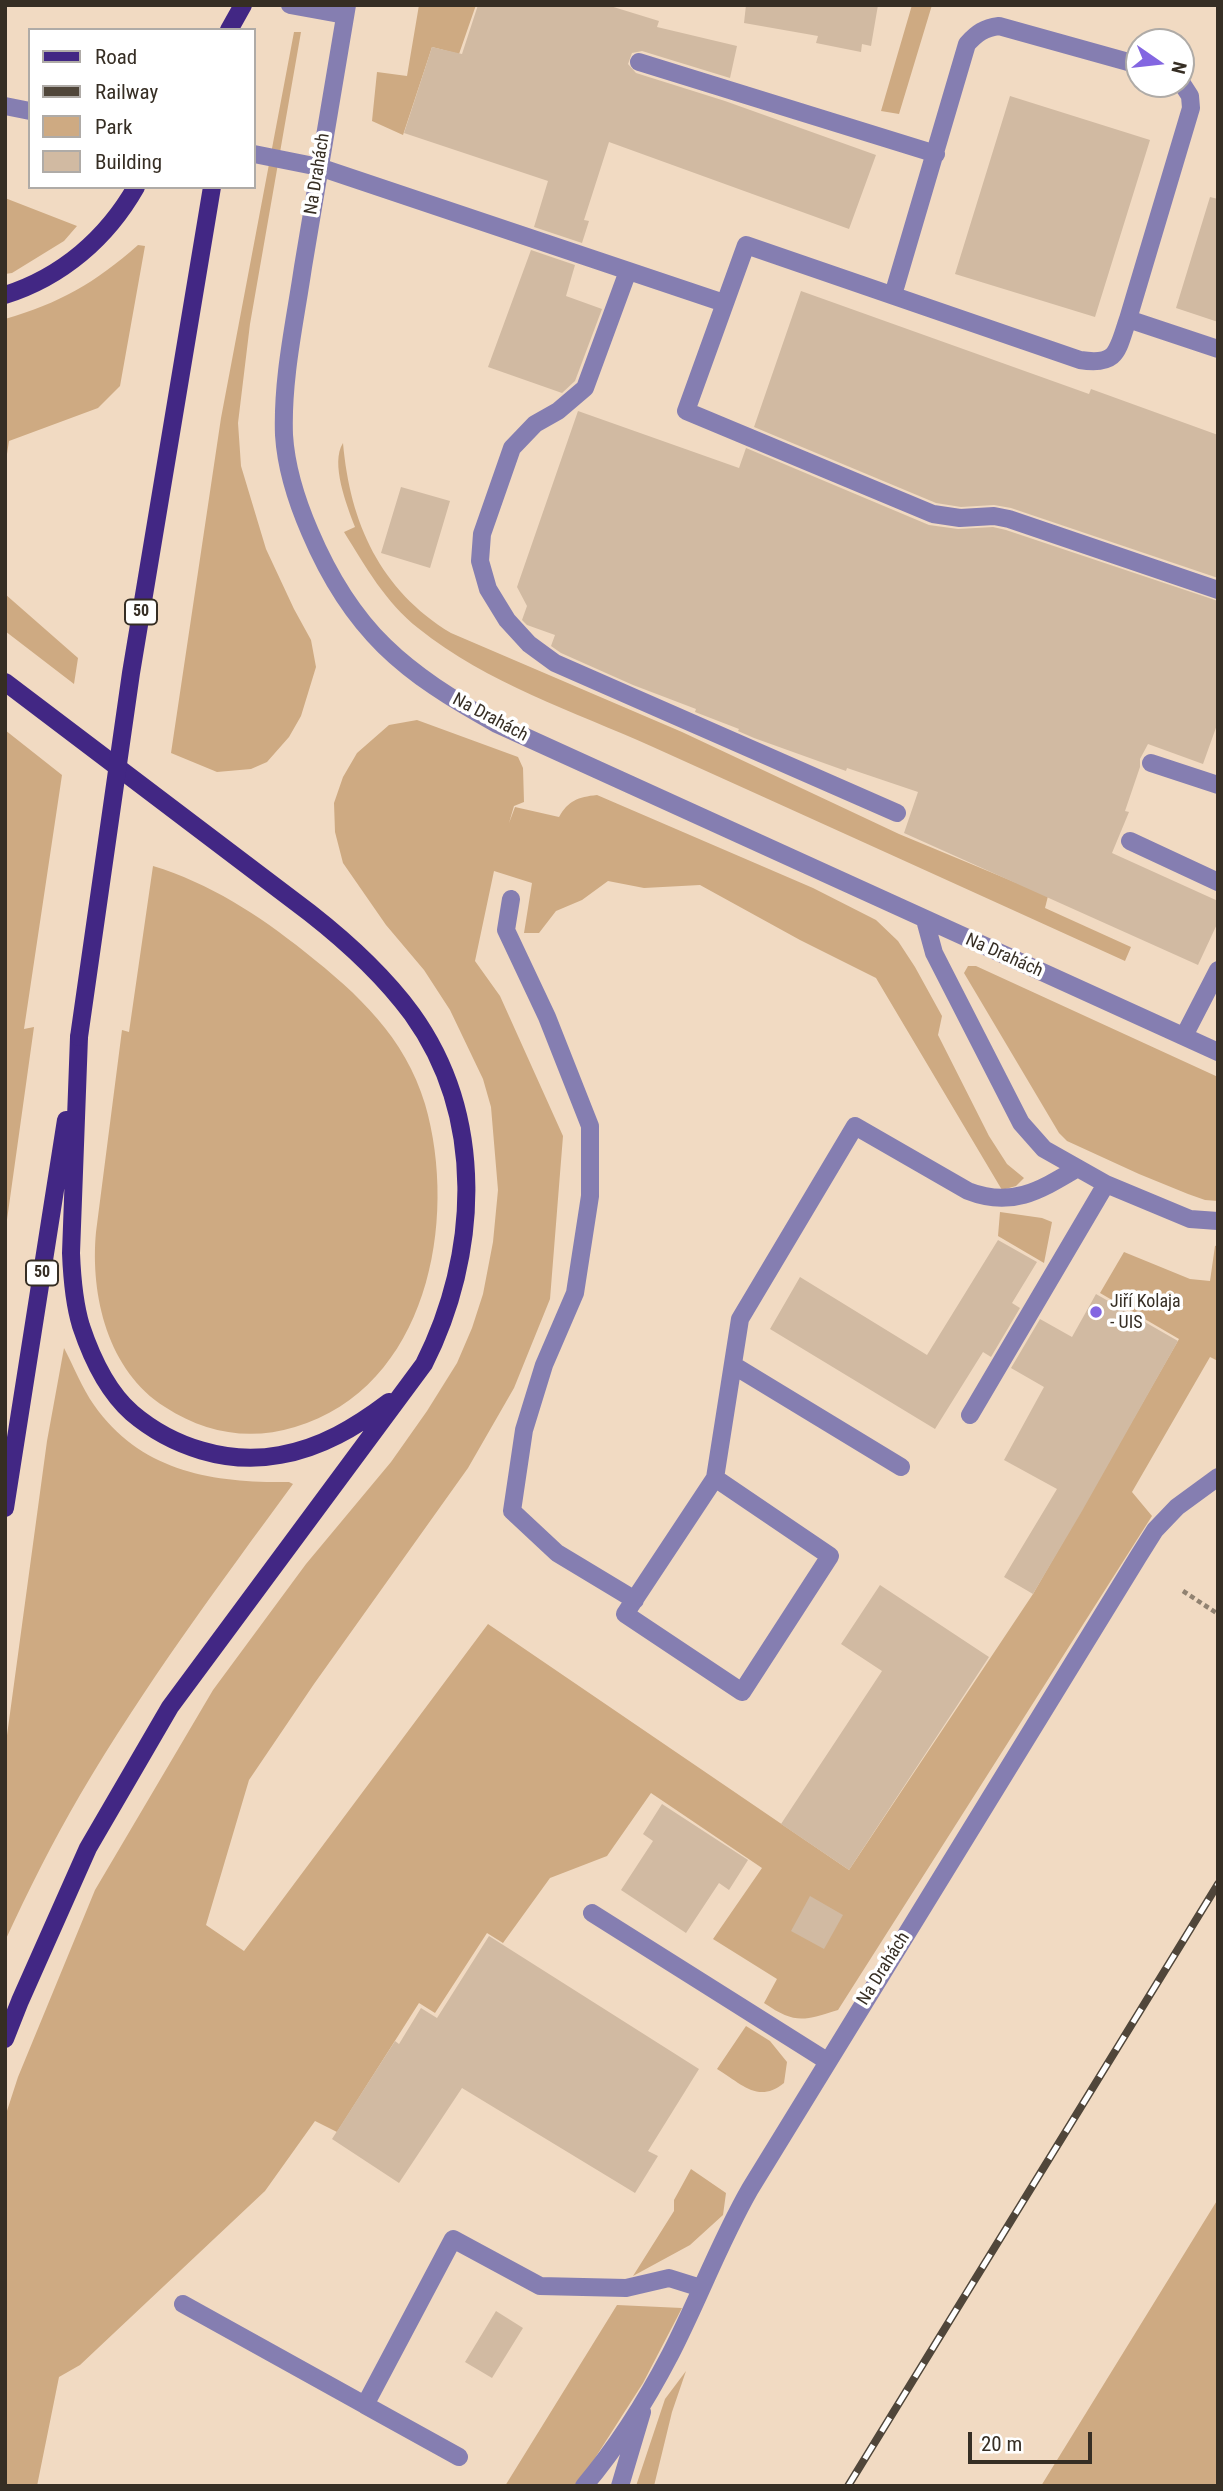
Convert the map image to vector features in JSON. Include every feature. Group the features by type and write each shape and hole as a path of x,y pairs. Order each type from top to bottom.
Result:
{"main road":[{"path":"230,28 244,5"},
{"path":"240,28 244,5"},
{"path":"5,295 43,280 71,263 115,219 135,189"},
{"name":"50","path":"5,1508 79,1037 134,659 212,189"},
{"path":"5,682 334,932 400,999 435,1052 452,1091 461,1128 467,1184 465,1222 457,1273 441,1330 424,1364 170,1707 88,1848 5,2039"},
{"path":"79,1037 71,1253 75,1302 80,1324 95,1359 115,1394 131,1412 181,1443 225,1457 248,1459 281,1455 338,1436 406,1390"}],"street":[{"path":"290,5 346,10"},
{"name":"Na Drahách","path":"346,10 287,368 285,438 295,492 303,517 327,571 356,614 389,652 424,680 497,724 1218,1052"},
{"path":"893,295 967,44 976,34 986,28 999,26 1125,61"},
{"path":"639,62 936,153"},
{"path":"1190,98 1191,108 1128,319 1113,356 1096,363 1080,360 746,244 686,411 933,514 960,518 994,516 1009,519 1218,590"},
{"path":"5,106 28,111"},
{"path":"256,155 319,167 724,303"},
{"path":"628,271 585,388 558,411 535,424 512,448 482,534 480,561 488,589 507,620 529,644 555,663 897,813"},
{"path":"1128,319 1218,349"},
{"path":"1151,763 1218,785"},
{"path":"1130,841 1218,882"},
{"path":"511,899 506,930 547,1017 590,1126 590,1196 575,1293 544,1365 524,1430 512,1511 557,1553 635,1600"},
{"path":"925,920 934,953 1021,1123 1044,1149 1106,1184 1190,1219 1218,1221"},
{"path":"1184,1036 1218,970"},
{"path":"715,1478 830,1556 742,1692 625,1614 715,1478 740,1319 855,1126 968,1191 986,1198 1003,1199 1026,1195 1046,1187 1076,1169"},
{"path":"970,1415 1106,1184"},
{"path":"733,1365 901,1466"},
{"name":"Na Drahách","path":"583,2486 647,2396 670,2354 730,2225 827,2061 1155,1530 1177,1507 1218,1477"},
{"path":"592,1913 827,2061"},
{"path":"365,2405 453,2239 540,2286 626,2288 669,2278 701,2288"},
{"path":"183,2304 459,2457"},
{"path":"621,2486 647,2396"}],"path":[{"path":"1183,1591 1218,1614"}],"green space":[{"path":"419,5 476,5 459,54 432,47 403,135 372,121 377,72 407,76"},
{"path":"912,5 932,5 899,114 881,111"},
{"path":"294,32 301,32 250,324 238,423 241,466 266,549 311,640 316,667 301,716 289,737 267,762 251,769 217,772 171,753 221,418"},
{"path":"5,198 77,226 64,241 12,273 5,274"},
{"path":"138,245 145,246 120,386 98,408 9,441 5,467 5,319 60,299 92,281"},
{"path":"343,443 353,500 373,552 387,575 405,596 426,616 451,633 682,732 899,834 1048,896 1045,908 1131,947 1125,961 532,695 445,648 396,607 344,532 355,527 339,473 339,451"},
{"path":"5,594 78,658 74,684 5,631"},
{"path":"417,720 518,757 523,768 524,802 514,806 509,823 515,807 559,817 574,801 597,795 813,888 876,920 898,941 915,967 942,1016 938,1035 989,1136 1007,1164 1024,1178 1016,1186 1002,1190 876,978 700,885 644,888 608,881 582,900 556,911 539,933 524,933 532,883 494,871 475,961 500,996 563,1136 550,1299 514,1388 468,1468 249,1780 206,1925 244,1951 488,1624 849,1870 1033,1594 1179,1339 1100,1293 1124,1252 1190,1279 1210,1281 1215,1246 1218,1245 1218,1361 1210,1357 1132,1492 1152,1516 838,2010 800,2019 784,2015 764,2003 777,1979 713,1939 762,1868 651,1793 607,1856 550,1878 503,1943 487,1933 435,2013 419,2003 337,2132 315,2121 265,2191 80,2365 59,2377 37,2486 5,2486 5,2117 18,2077 95,1890 213,1690 306,1564 391,1462 427,1411 457,1363 483,1294 493,1242 498,1190 491,1107 483,1079 450,1010 424,970 386,925 343,863 335,832 334,803 343,777 357,753 389,725"},
{"path":"5,730 62,775 24,1029 34,1027 5,1234"},
{"path":"153,866 214,891 288,938 325,968 361,1001 392,1038 416,1080 425,1104 435,1150 438,1198 434,1247 422,1295 403,1339 376,1377 340,1407 295,1427 261,1433 228,1432 196,1423 165,1407 145,1392 129,1373 107,1330 100,1306 96,1281 96,1232 122,1030 129,1032"},
{"path":"968,966 976,966 1218,1077 1218,1201 1188,1194 1067,1141 1059,1133 964,973"},
{"path":"1000,1212 1052,1222 1044,1263 998,1236"},
{"path":"64,1348 94,1405 113,1428 156,1459 206,1476 293,1484 183,1636 104,1754 50,1848 5,1941 5,1750 47,1441"},
{"path":"746,2026 770,2041 787,2062 784,2083 775,2089 766,2092 750,2090 717,2069"},
{"path":"691,2169 726,2193 723,2215 690,2245 633,2276 674,2211 674,2200"},
{"path":"1218,2199 1218,2486 1041,2486"},
{"path":"617,2305 682,2308 643,2383 581,2480 574,2486 505,2486"},
{"path":"686,2371 672,2412 654,2486 636,2486 665,2399"}],"building":[{"path":"478,5 607,5 659,21 657,27 737,46 730,78 642,51 632,53 628,64 636,73 725,101 876,155 849,229 609,142 584,220 589,221 582,243 534,227 548,181 404,133 432,47 462,54"},
{"path":"746,5 878,5 871,46 862,44 861,52 816,43 818,36 744,23"},
{"path":"1010,96 1150,140 1095,317 955,274"},
{"path":"1210,197 1218,199 1218,322 1176,308"},
{"path":"531,250 575,265 566,296 602,309 575,381 562,393 488,367"},
{"path":"801,291 1089,394 1091,389 1218,435 1218,578 1011,508 994,505 961,507 936,503 754,427"},
{"path":"578,411 739,468 746,448 929,525 958,529 993,527 1006,530 1218,601 1218,722 1203,764 1148,744 1140,759 1140,767 1125,811 1129,812 1112,853 1218,901 1218,922 1198,965 904,833 918,792 847,768 846,771 754,738 738,731 739,729 695,712 696,709 561,653 551,646 555,635 527,625 522,620 527,606 517,587"},
{"path":"401,487 450,501 430,568 381,553"},
{"path":"998,1240 1037,1262 1012,1303 1020,1308 991,1357 983,1352 935,1429 770,1329 800,1277 927,1355"},
{"path":"1096,1294 1178,1341 1033,1594 1004,1577 1057,1489 1004,1460 1044,1387 1011,1368 1040,1319 1072,1337"},
{"path":"880,1585 989,1657 849,1870 781,1824 882,1671 841,1644"},
{"path":"662,1804 748,1860 729,1890 719,1883 686,1933 621,1890 653,1841 643,1834"},
{"path":"810,1896 843,1915 824,1949 791,1931"},
{"path":"489,1936 699,2069 648,2151 658,2156 635,2193 462,2088 399,2183 332,2139 395,2041 399,2044 421,2008 437,2018"},
{"path":"496,2311 523,2328 492,2378 465,2362"}],"railway":[{"path":"848,2486 1218,1884"}],"place":[{"name":"Jiří Kolaja - UIS","path":"1096,1312"}]}
